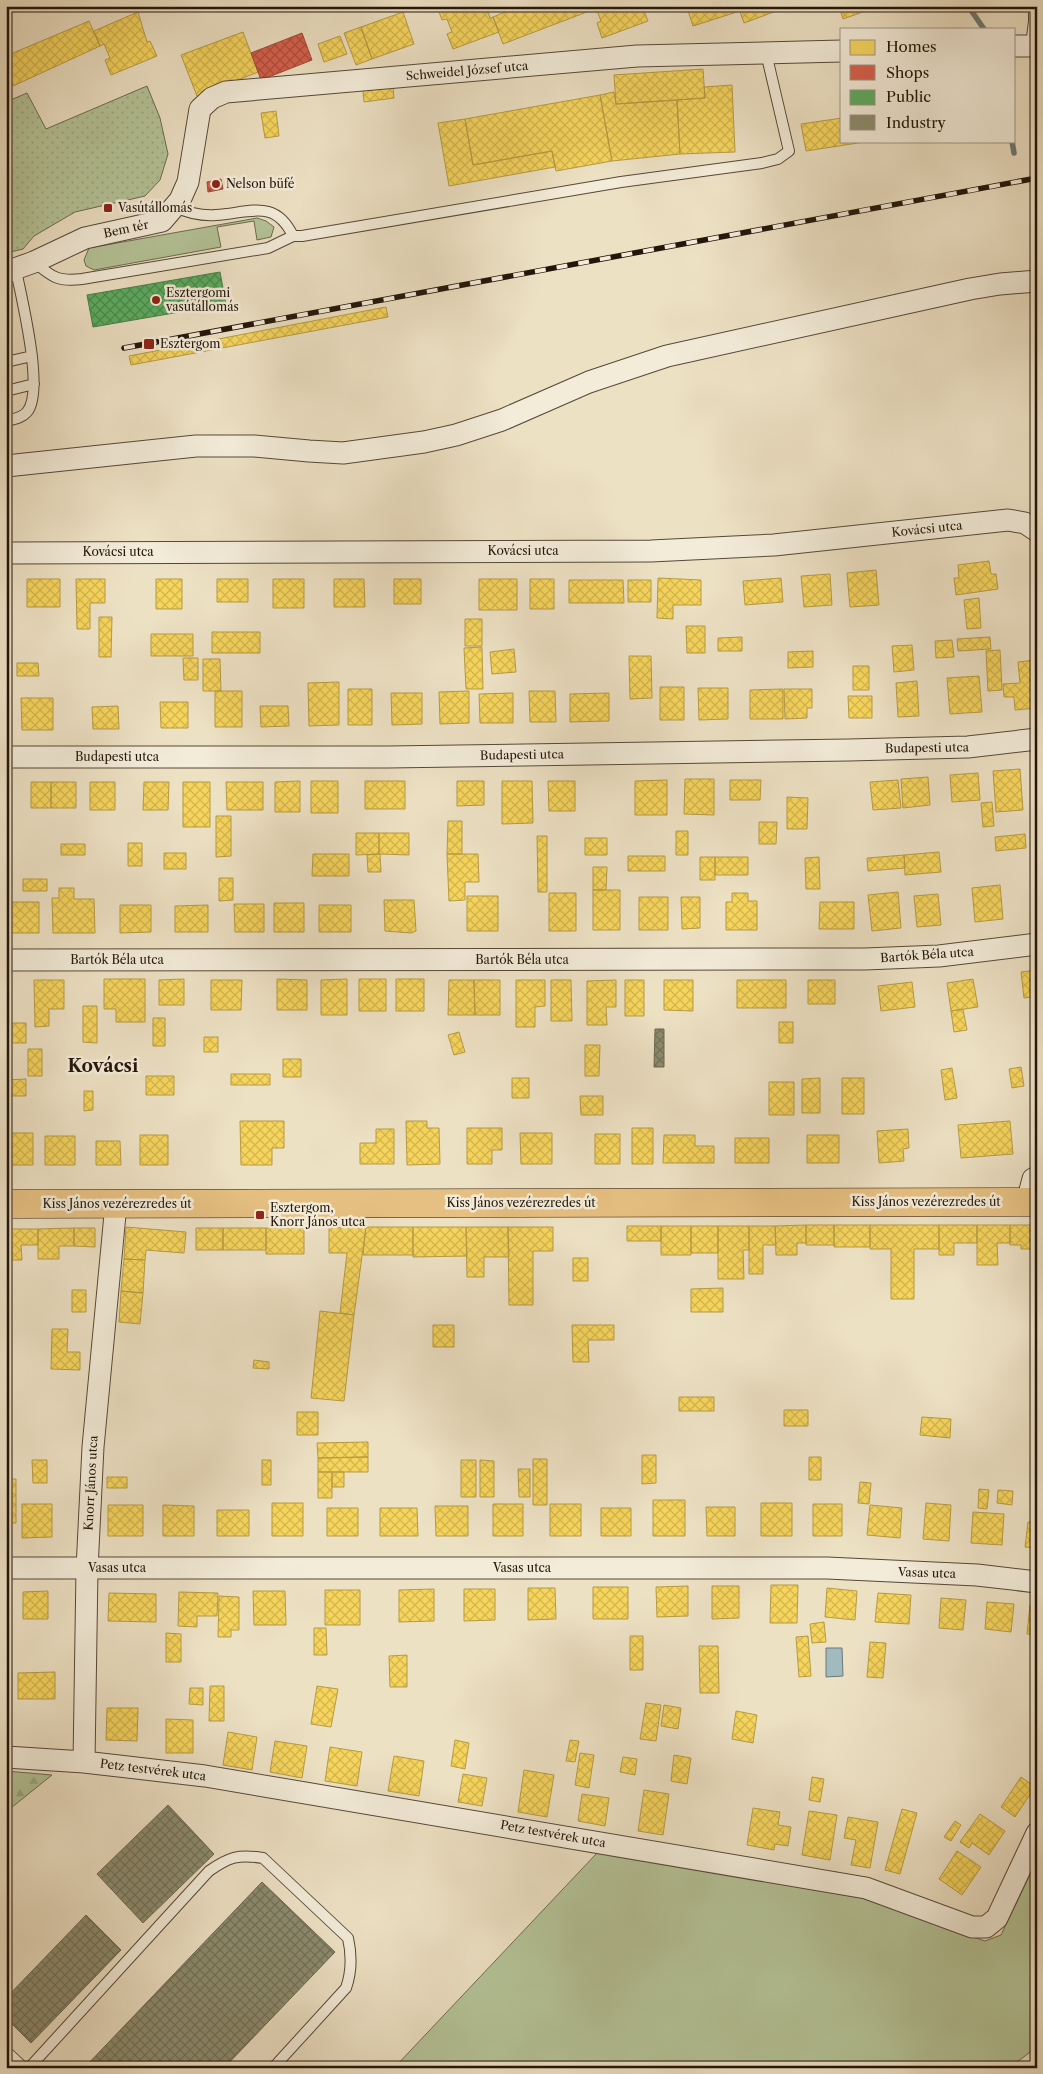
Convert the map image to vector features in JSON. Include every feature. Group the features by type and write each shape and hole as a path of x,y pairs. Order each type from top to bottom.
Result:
{"main road":[{"name":"Kiss János vezérezredes út","path":"6,1204 1032,1202"}],"street":[{"name":"Schweidel József utca","path":"175,207 188,182 200,109 212,98 226,92 637,56 840,51"},
{"name":"Bem tér","path":"19,268 85,238 157,223 175,207"},
{"path":"6,466 196,446 247,445 309,452 344,452 424,442 456,435 502,420 589,382 667,356 970,289 1037,281"},
{"name":"Kovácsi utca","path":"6,553 651,551 774,545 1008,520 1025,523 1036,530"},
{"name":"Budapesti utca","path":"6,757 388,757 858,750 968,747 1037,739"},
{"name":"Bartók Béla utca","path":"6,960 864,959 940,956 1037,944"},
{"path":"1032,1202 1033,1179 1037,1177"},
{"name":"Knorr János utca","path":"84,1762 87,1568 93,1447 116,1204"},
{"name":"Vasas utca","path":"6,1568 827,1568 977,1575 1037,1582"},
{"name":"Petz testvérek utca","path":"6,1757 84,1762 205,1776 303,1791 866,1888 972,1926 986,1927 997,1918 1037,1833"}],"lane":[{"path":"1027,46 1034,20 1034,6"},
{"path":"6,421 21,416 28,411 33,399 32,356 19,268 48,274 66,281 268,248 293,236 621,182 762,163 778,159 789,151 766,53"},
{"path":"175,207 203,215 267,211 282,218 293,236"},
{"path":"6,362 32,356"},
{"path":"6,391 34,384"},
{"path":"29,2068 209,1871 227,1859 249,1856 263,1858 348,1938 351,1951 351,1973 346,1988 272,2068"},
{"path":"6,2051 24,2068"}],"green space":[{"path":"147,86 160,118 168,154 160,180 145,196 75,212 34,236 23,249 6,253 6,102 27,93 46,129"},
{"path":"257,218 266,221 274,227 271,237 257,240 254,221 217,227 221,247 94,270 86,266 84,260 89,248"},
{"path":"6,1771 52,1775 6,1812"},
{"path":"597,1853 862,1898 985,1941 1001,1935 1037,1860 1037,2047 1009,2068 394,2068"}],"water":[{"path":"826,1648 842,1648 843,1676 826,1677"}],"building: Homes":[{"path":"437,6 486,6 490,18 493,17 499,32 453,49 447,34 452,32 447,19 442,20"},
{"path":"519,6 591,6 592,10 503,44 493,17"},
{"path":"591,6 642,6 648,21 602,38 597,23 601,21 596,8 592,10"},
{"path":"692,6 738,6 740,11 693,26 688,11 693,10"},
{"path":"738,6 790,6 744,23"},
{"path":"839,6 880,6 843,19"},
{"path":"138,12 147,42 150,41 157,56 111,75 105,60 110,58 104,44 100,46 94,31"},
{"path":"403,12 414,44 372,59 361,27"},
{"path":"89,21 100,46 13,86 6,71 6,56"},
{"path":"361,27 372,59 356,65 344,33"},
{"path":"243,32 258,72 197,96 181,55"},
{"path":"340,36 347,54 324,62 318,44"},
{"path":"703,69 705,98 616,104 614,75"},
{"path":"732,85 735,152 680,154 677,100 705,98 704,87"},
{"path":"393,87 394,98 364,102 363,91"},
{"path":"614,92 616,104 677,100 680,154 612,161 600,95"},
{"path":"600,95 612,161 556,171 552,151 473,165 465,119"},
{"path":"276,111 279,136 265,138 261,113"},
{"path":"840,118 840,142 864,142 806,151 801,124"},
{"path":"465,119 473,165 552,151 555,167 449,186 438,123"},
{"path":"386,307 388,317 131,365 129,356"},
{"path":"6,396 11,412 6,413"},
{"path":"989,561 991,574 996,574 998,589 956,595 954,578 959,578 958,565"},
{"path":"876,570 879,605 850,607 847,573"},
{"path":"830,574 832,605 804,607 801,576"},
{"path":"658,578 701,580 701,605 673,605 673,619 657,618"},
{"path":"781,578 783,602 745,605 743,581"},
{"path":"27,579 60,579 60,607 27,607"},
{"path":"76,579 105,579 105,603 90,603 90,629 77,629"},
{"path":"156,579 182,579 182,609 156,609"},
{"path":"217,579 248,579 248,602 217,602"},
{"path":"273,579 304,579 304,608 273,608"},
{"path":"334,579 364,579 365,607 334,607"},
{"path":"394,579 421,579 421,604 394,604"},
{"path":"479,579 517,579 517,610 479,610"},
{"path":"530,579 554,579 554,609 530,609"},
{"path":"569,580 623,580 624,603 569,603"},
{"path":"628,580 651,580 651,602 628,602"},
{"path":"979,598 981,628 967,629 964,600"},
{"path":"99,617 112,617 111,657 99,657"},
{"path":"465,619 482,619 482,646 465,646"},
{"path":"686,626 705,626 705,653 687,653"},
{"path":"212,632 260,632 260,653 212,653"},
{"path":"151,634 193,634 193,656 151,656"},
{"path":"742,637 742,651 718,651 718,638"},
{"path":"990,637 991,649 958,651 957,639"},
{"path":"952,640 954,657 936,658 935,641"},
{"path":"912,645 914,670 894,672 892,646"},
{"path":"482,647 483,689 466,689 464,648"},
{"path":"514,649 516,672 492,674 490,652"},
{"path":"1000,650 1002,690 988,691 986,651"},
{"path":"813,651 813,667 788,668 788,652"},
{"path":"629,656 651,656 652,698 630,699"},
{"path":"183,658 198,658 198,680 184,680"},
{"path":"203,659 220,659 221,691 203,691"},
{"path":"1035,660 1037,708 1015,710 1014,697 1004,697 1003,684 1020,683 1018,662"},
{"path":"17,663 38,663 39,676 17,676"},
{"path":"853,666 869,666 869,690 853,690"},
{"path":"979,676 982,712 950,714 947,678"},
{"path":"917,681 919,716 898,717 896,683"},
{"path":"339,682 339,725 309,726 308,683"},
{"path":"660,687 684,687 684,720 660,720"},
{"path":"698,688 728,688 728,719 699,720"},
{"path":"348,689 372,689 372,725 348,725"},
{"path":"783,689 783,719 750,719 750,690"},
{"path":"784,689 812,689 812,708 807,708 807,718 785,719"},
{"path":"215,691 242,691 242,727 215,727"},
{"path":"469,691 469,723 440,724 439,692"},
{"path":"529,691 555,691 556,722 530,722"},
{"path":"391,693 422,693 422,724 392,725"},
{"path":"513,693 513,723 480,723 479,694"},
{"path":"609,693 609,721 570,722 570,694"},
{"path":"848,696 872,696 872,718 849,718"},
{"path":"21,698 53,698 53,730 22,730"},
{"path":"160,702 188,702 188,728 161,728"},
{"path":"118,706 119,729 93,729 92,707"},
{"path":"260,706 288,706 289,726 261,727"},
{"path":"1020,769 1023,810 996,812 993,771"},
{"path":"978,773 980,800 952,802 950,775"},
{"path":"928,777 930,805 903,808 901,779"},
{"path":"685,779 714,779 714,815 684,814"},
{"path":"667,780 667,815 635,815 635,781"},
{"path":"730,780 761,780 760,800 730,800"},
{"path":"898,780 901,808 873,810 870,782"},
{"path":"300,781 300,812 275,812 275,782"},
{"path":"311,781 338,781 338,813 311,813"},
{"path":"365,781 405,781 405,809 365,809"},
{"path":"457,781 484,781 484,805 457,806"},
{"path":"502,781 532,781 533,823 502,824"},
{"path":"548,781 575,781 575,811 549,811"},
{"path":"31,782 51,782 51,808 31,808"},
{"path":"51,782 76,782 76,808 51,808"},
{"path":"90,782 115,782 115,810 90,810"},
{"path":"144,782 169,782 168,810 143,810"},
{"path":"183,782 210,782 210,827 183,827"},
{"path":"226,782 263,782 263,810 227,810"},
{"path":"787,797 808,798 807,829 787,829"},
{"path":"992,802 994,826 983,827 981,803"},
{"path":"216,816 231,816 231,856 216,857"},
{"path":"448,821 462,821 462,854 447,854"},
{"path":"759,822 777,822 776,844 759,844"},
{"path":"1037,828 1037,847 1034,847 1032,829"},
{"path":"676,831 688,831 688,855 676,855"},
{"path":"356,833 379,833 379,854 356,855"},
{"path":"379,833 409,833 409,855 379,854"},
{"path":"1025,834 1026,848 996,851 995,837"},
{"path":"537,836 547,836 547,892 538,892"},
{"path":"585,838 607,838 607,855 585,855"},
{"path":"128,843 142,843 142,866 128,866"},
{"path":"61,844 85,844 85,855 61,855"},
{"path":"939,852 941,872 905,875 904,855"},
{"path":"164,853 186,853 186,869 164,869"},
{"path":"313,854 349,854 349,876 312,876"},
{"path":"380,854 381,872 368,872 367,855"},
{"path":"447,854 478,854 479,882 465,882 465,900 449,901"},
{"path":"904,855 905,868 868,871 867,858"},
{"path":"628,856 665,856 665,871 628,871"},
{"path":"700,857 715,857 715,880 700,880"},
{"path":"715,857 748,857 748,875 715,875"},
{"path":"819,857 820,889 806,889 805,858"},
{"path":"593,867 607,867 606,890 593,890"},
{"path":"219,878 233,878 233,900 219,901"},
{"path":"23,879 47,879 47,891 23,891"},
{"path":"1000,885 1003,919 975,922 972,888"},
{"path":"59,888 74,888 74,899 94,899 95,933 53,933 52,898 59,898"},
{"path":"593,890 620,890 620,930 593,930"},
{"path":"898,892 901,928 872,931 868,895"},
{"path":"549,893 576,893 576,931 549,931"},
{"path":"732,893 748,893 748,901 757,901 757,930 726,930 726,902 732,902"},
{"path":"938,894 941,925 917,927 914,896"},
{"path":"467,896 498,896 498,931 467,931"},
{"path":"639,897 668,897 668,930 639,930"},
{"path":"681,897 700,897 700,928 682,929"},
{"path":"384,900 414,900 416,931 411,933 385,931"},
{"path":"9,902 39,902 39,933 9,933"},
{"path":"820,902 854,902 854,929 819,929"},
{"path":"274,903 304,903 304,932 274,932"},
{"path":"234,904 264,904 264,932 235,932"},
{"path":"120,905 151,905 151,932 120,933"},
{"path":"208,905 208,932 175,932 175,906"},
{"path":"319,905 351,905 351,932 319,932"},
{"path":"1037,970 1037,996 1024,998 1021,972"},
{"path":"104,979 145,979 145,1022 116,1022 116,1009 104,1009"},
{"path":"184,979 184,1005 159,1005 159,980"},
{"path":"277,979 307,980 307,1010 277,1010"},
{"path":"347,979 347,1015 321,1015 321,980"},
{"path":"359,979 386,979 386,1011 359,1011"},
{"path":"396,979 424,979 424,1011 396,1011"},
{"path":"973,979 978,1007 951,1011 947,983"},
{"path":"34,980 64,980 64,1009 49,1009 49,1026 35,1027"},
{"path":"211,980 242,980 241,1010 211,1010"},
{"path":"449,980 474,980 475,1015 448,1015"},
{"path":"474,980 500,980 500,1015 475,1015"},
{"path":"516,980 545,980 545,1006 535,1007 535,1027 516,1027"},
{"path":"551,980 571,980 572,1021 551,1021"},
{"path":"616,980 616,1007 606,1007 607,1025 587,1025 587,981"},
{"path":"625,980 644,980 644,1016 625,1016"},
{"path":"664,980 693,980 693,1011 664,1010"},
{"path":"737,980 786,980 786,1008 737,1008"},
{"path":"808,980 835,980 835,1004 808,1004"},
{"path":"912,982 915,1007 881,1011 878,986"},
{"path":"83,1006 97,1006 97,1043 83,1042"},
{"path":"963,1009 967,1030 954,1032 951,1011"},
{"path":"153,1018 165,1018 165,1046 153,1046"},
{"path":"779,1022 793,1022 793,1043 779,1043"},
{"path":"12,1023 26,1023 26,1043 12,1043"},
{"path":"459,1032 465,1052 454,1055 448,1035"},
{"path":"204,1037 218,1037 218,1052 204,1052"},
{"path":"585,1045 600,1045 599,1076 585,1076"},
{"path":"28,1049 42,1049 42,1076 28,1076"},
{"path":"283,1059 301,1059 301,1077 283,1077"},
{"path":"1021,1067 1024,1086 1012,1088 1009,1069"},
{"path":"952,1068 957,1098 945,1100 941,1070"},
{"path":"231,1074 270,1074 270,1085 231,1085"},
{"path":"146,1076 174,1076 174,1095 146,1095"},
{"path":"512,1078 529,1078 529,1098 512,1098"},
{"path":"820,1078 820,1113 802,1113 802,1079"},
{"path":"842,1078 864,1078 864,1114 842,1114"},
{"path":"26,1079 26,1096 6,1096 6,1080"},
{"path":"769,1082 794,1082 794,1115 769,1115"},
{"path":"84,1091 93,1091 93,1110 84,1111"},
{"path":"580,1096 603,1096 603,1115 581,1115"},
{"path":"240,1121 284,1121 284,1148 272,1148 272,1165 241,1165"},
{"path":"406,1121 427,1121 427,1128 439,1128 440,1164 407,1165"},
{"path":"1010,1121 1013,1154 961,1158 958,1125"},
{"path":"1037,1121 1037,1148 1034,1148 1031,1122"},
{"path":"467,1128 502,1128 502,1150 492,1150 492,1164 467,1164"},
{"path":"632,1128 653,1128 653,1164 632,1164"},
{"path":"376,1129 394,1129 394,1164 360,1164 360,1143 376,1143"},
{"path":"908,1129 909,1148 903,1149 904,1161 879,1163 877,1131"},
{"path":"6,1133 33,1133 33,1165 6,1165"},
{"path":"520,1133 552,1133 552,1164 521,1164"},
{"path":"595,1134 620,1134 620,1164 595,1164"},
{"path":"140,1135 168,1135 168,1165 140,1165"},
{"path":"664,1135 695,1135 695,1146 714,1146 714,1163 663,1163"},
{"path":"807,1135 839,1135 839,1163 807,1163"},
{"path":"45,1136 75,1136 75,1165 45,1165"},
{"path":"735,1138 769,1138 769,1163 735,1163"},
{"path":"96,1141 120,1141 121,1165 96,1165"},
{"path":"806,1225 834,1225 834,1245 806,1245"},
{"path":"806,1225 806,1243 797,1243 797,1255 776,1255 775,1226"},
{"path":"834,1225 870,1225 870,1247 834,1247"},
{"path":"870,1225 939,1225 939,1249 914,1249 914,1299 891,1299 891,1249 870,1249"},
{"path":"939,1225 977,1225 977,1243 954,1243 954,1255 939,1255"},
{"path":"977,1225 1010,1225 1010,1243 997,1243 998,1265 977,1265"},
{"path":"1010,1225 1037,1225 1037,1249 1021,1249 1021,1245 1010,1245"},
{"path":"627,1226 661,1226 661,1241 627,1241"},
{"path":"661,1226 691,1226 691,1255 661,1255"},
{"path":"691,1226 718,1226 718,1253 691,1253"},
{"path":"718,1226 749,1226 749,1250 743,1250 744,1279 718,1279"},
{"path":"749,1226 775,1226 776,1245 763,1245 763,1274 749,1274"},
{"path":"126,1227 186,1232 184,1253 146,1250 145,1260 124,1259"},
{"path":"366,1227 413,1227 413,1255 363,1255"},
{"path":"366,1227 354,1315 340,1313 347,1253 329,1253 329,1228"},
{"path":"413,1227 466,1227 467,1256 413,1257"},
{"path":"466,1227 508,1227 509,1257 484,1257 484,1277 467,1277"},
{"path":"508,1227 553,1227 553,1251 533,1251 533,1305 509,1305"},
{"path":"74,1228 95,1228 95,1247 74,1246"},
{"path":"74,1228 74,1246 59,1246 59,1259 38,1259 38,1229"},
{"path":"196,1228 223,1228 223,1250 196,1250"},
{"path":"223,1228 266,1228 266,1250 223,1250"},
{"path":"266,1228 304,1228 304,1254 266,1254"},
{"path":"6,1229 38,1229 38,1245 21,1245 22,1260 6,1260"},
{"path":"573,1258 588,1258 588,1281 573,1281"},
{"path":"124,1259 145,1260 143,1293 121,1291"},
{"path":"723,1288 723,1312 691,1312 691,1289"},
{"path":"72,1290 86,1290 86,1312 72,1312"},
{"path":"121,1291 143,1293 140,1324 119,1322"},
{"path":"320,1311 354,1315 344,1401 311,1398"},
{"path":"433,1325 454,1325 454,1347 433,1347"},
{"path":"572,1325 614,1325 614,1340 588,1340 589,1362 573,1362"},
{"path":"52,1329 68,1329 67,1352 80,1352 80,1370 51,1369"},
{"path":"254,1360 269,1362 269,1369 253,1368"},
{"path":"679,1397 714,1397 714,1411 679,1411"},
{"path":"784,1410 808,1410 808,1426 784,1426"},
{"path":"297,1412 318,1412 318,1435 297,1435"},
{"path":"922,1417 951,1419 950,1438 920,1435"},
{"path":"368,1442 368,1457 318,1458 317,1443"},
{"path":"642,1455 656,1455 656,1483 642,1484"},
{"path":"368,1457 368,1472 318,1472 318,1458"},
{"path":"809,1457 821,1457 821,1480 809,1480"},
{"path":"533,1459 547,1459 547,1505 533,1505"},
{"path":"32,1460 47,1460 47,1483 33,1483"},
{"path":"262,1460 271,1460 271,1485 262,1485"},
{"path":"461,1460 476,1460 476,1497 461,1497"},
{"path":"480,1460 494,1461 494,1497 480,1497"},
{"path":"518,1469 530,1469 530,1497 519,1497"},
{"path":"318,1472 332,1472 332,1498 318,1498"},
{"path":"332,1472 344,1472 344,1487 332,1487"},
{"path":"107,1477 127,1477 127,1488 107,1488"},
{"path":"6,1479 16,1479 16,1523 6,1523"},
{"path":"860,1482 871,1483 869,1504 858,1503"},
{"path":"979,1489 989,1490 987,1509 978,1508"},
{"path":"998,1490 1013,1491 1012,1505 997,1503"},
{"path":"653,1500 685,1500 685,1536 653,1536"},
{"path":"272,1503 303,1503 303,1536 272,1536"},
{"path":"761,1503 792,1503 792,1536 761,1536"},
{"path":"926,1503 951,1505 949,1541 923,1539"},
{"path":"22,1504 52,1504 52,1537 22,1538"},
{"path":"493,1504 523,1504 523,1536 493,1536"},
{"path":"550,1504 581,1504 581,1536 550,1536"},
{"path":"813,1504 842,1504 842,1536 813,1536"},
{"path":"108,1505 143,1505 143,1536 108,1536"},
{"path":"163,1505 194,1506 194,1536 163,1536"},
{"path":"870,1505 902,1508 900,1538 867,1535"},
{"path":"435,1506 468,1506 468,1536 436,1536"},
{"path":"706,1507 735,1507 735,1536 707,1536"},
{"path":"327,1508 358,1508 358,1536 327,1536"},
{"path":"380,1508 417,1508 418,1536 380,1536"},
{"path":"601,1508 631,1508 631,1536 601,1536"},
{"path":"217,1510 249,1510 249,1536 217,1536"},
{"path":"973,1512 1004,1514 1002,1545 971,1543"},
{"path":"1028,1522 1037,1523 1037,1548 1025,1547"},
{"path":"771,1585 798,1585 797,1623 770,1623"},
{"path":"688,1586 688,1616 657,1617 656,1587"},
{"path":"712,1586 739,1586 739,1618 712,1619"},
{"path":"593,1587 628,1587 628,1619 593,1619"},
{"path":"528,1588 555,1588 556,1619 528,1620"},
{"path":"827,1588 857,1591 855,1620 825,1617"},
{"path":"434,1589 434,1621 399,1622 399,1590"},
{"path":"464,1589 495,1589 495,1620 464,1621"},
{"path":"325,1590 360,1590 360,1625 325,1625"},
{"path":"48,1591 48,1619 23,1619 23,1592"},
{"path":"253,1591 285,1591 286,1625 254,1625"},
{"path":"179,1592 218,1593 217,1616 197,1616 197,1627 178,1626"},
{"path":"109,1593 156,1594 156,1622 108,1621"},
{"path":"878,1593 911,1595 909,1624 875,1622"},
{"path":"219,1596 239,1597 239,1630 231,1630 231,1637 218,1637"},
{"path":"941,1598 966,1600 963,1630 939,1628"},
{"path":"987,1602 1014,1604 1011,1632 985,1629"},
{"path":"1030,1605 1037,1606 1037,1635 1027,1634"},
{"path":"824,1622 826,1642 812,1643 810,1624"},
{"path":"314,1628 326,1628 327,1655 314,1655"},
{"path":"166,1633 181,1634 181,1662 166,1662"},
{"path":"630,1636 643,1636 643,1670 630,1670"},
{"path":"808,1636 811,1676 799,1677 796,1637"},
{"path":"870,1642 886,1643 883,1678 867,1677"},
{"path":"699,1646 718,1646 719,1693 700,1693"},
{"path":"407,1655 407,1687 390,1687 389,1656"},
{"path":"55,1672 55,1699 18,1699 18,1673"},
{"path":"210,1686 224,1686 224,1721 209,1721"},
{"path":"317,1686 338,1689 331,1727 311,1724"},
{"path":"190,1688 203,1688 203,1705 189,1704"},
{"path":"646,1703 661,1705 656,1741 640,1739"},
{"path":"664,1705 681,1708 678,1729 661,1726"},
{"path":"107,1708 138,1708 137,1741 106,1740"},
{"path":"736,1711 757,1715 753,1743 732,1739"},
{"path":"166,1719 193,1720 193,1753 166,1753"},
{"path":"228,1732 257,1737 252,1770 223,1765"},
{"path":"455,1740 469,1743 465,1769 451,1766"},
{"path":"570,1740 579,1741 575,1762 566,1761"},
{"path":"275,1741 307,1746 302,1778 270,1772"},
{"path":"330,1747 362,1752 357,1786 325,1781"},
{"path":"580,1753 594,1755 589,1788 575,1785"},
{"path":"674,1755 691,1758 687,1784 671,1781"},
{"path":"394,1756 424,1761 419,1796 388,1791"},
{"path":"623,1757 637,1759 635,1775 620,1772"},
{"path":"524,1770 554,1775 547,1817 518,1812"},
{"path":"463,1774 487,1778 482,1806 458,1802"},
{"path":"812,1777 824,1779 820,1802 809,1800"},
{"path":"1021,1777 1035,1787 1015,1817 1001,1807"},
{"path":"644,1790 669,1794 663,1835 638,1831"},
{"path":"582,1794 609,1798 605,1826 578,1821"},
{"path":"753,1808 780,1812 778,1825 791,1827 788,1846 775,1844 774,1850 747,1845"},
{"path":"902,1809 917,1813 900,1874 885,1870"},
{"path":"809,1811 837,1815 830,1860 802,1855"},
{"path":"980,1814 1005,1831 989,1855 972,1843 969,1848 960,1842"},
{"path":"848,1817 878,1822 870,1868 851,1865 856,1840 844,1838"},
{"path":"955,1821 961,1825 951,1841 944,1837"},
{"path":"957,1851 981,1867 962,1895 939,1879"}],"building: Shops":[{"path":"302,33 312,60 261,80 251,53"},
{"path":"221,179 223,189 208,192 207,182"}],"building: Public":[{"name":"Esztergomi vasútállomás","path":"220,272 226,304 93,327 87,295"}],"building: Industry":[{"path":"655,1029 664,1029 664,1067 654,1067"},
{"path":"168,1805 214,1854 143,1923 97,1874"},
{"path":"262,1882 335,1952 224,2068 84,2068"},
{"path":"86,1915 121,1950 31,2043 6,2018 6,1998"}],"waterway":[{"path":"968,6 983,28"},
{"path":"1012,142 1014,153"}],"railway":[{"path":"124,348 1037,178"}],"place":[{"name":"Nelson büfé","path":"216,184"},
{"name":"Vasútállomás","path":"108,208"},
{"name":"Esztergomi vasútállomás","path":"156,300"},
{"name":"Esztergom","path":"149,344"},
{"name":"Esztergom, Knorr János utca","path":"260,1215"}],"district":[{"name":"Kovácsi","path":"103,1066"}]}
